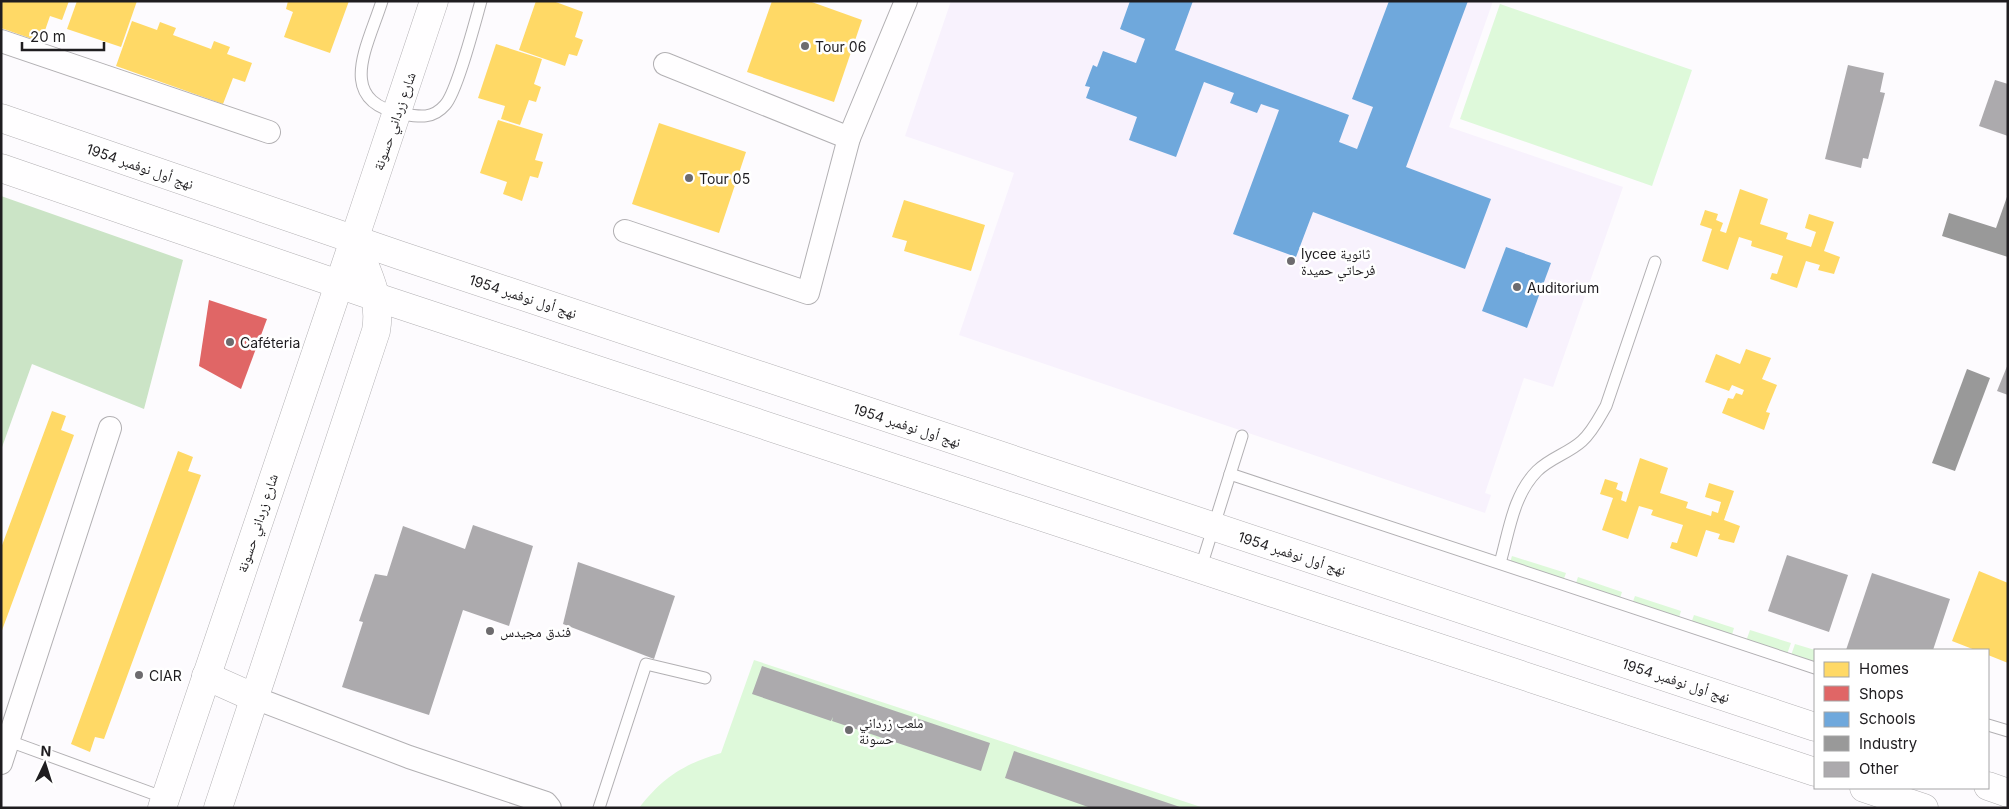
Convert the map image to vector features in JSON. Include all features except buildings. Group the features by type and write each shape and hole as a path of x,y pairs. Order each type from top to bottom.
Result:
{"main road":[{"name":"شارع زرداني حسونة","path":"164,803 338,283 398,113 434,1"},
{"name":"نهج أول نوفمبر 1954","path":"1,118 354,240 1805,723"},
{"path":"1,168 376,297 1814,772"},
{"path":"218,808 371,352 379,313 376,297 354,240"},
{"path":"206,676 255,698"},
{"path":"1783,761 1805,723"},
{"path":"1989,786 2008,793"},
{"path":"1867,789 1924,808"}],"street":[{"path":"625,231 808,293 848,138 906,1"},
{"path":"1,41 269,132"},
{"path":"665,64 848,138"},
{"path":"1,763 110,428"},
{"path":"255,698 409,757 546,803 550,808"}],"lane":[{"path":"382,1 360,72 361,85 366,96 375,104 398,113 423,117 434,114 451,97 482,1"},
{"path":"1500,563 1519,497 1528,481 1538,470 1582,442 1595,426 1606,406 1655,262"},
{"path":"1200,570 1242,436"},
{"path":"1230,474 1814,668"},
{"path":"599,808 646,664 705,678"},
{"path":"1989,725 2008,731"},
{"path":"9,742 164,803"}],"shaded area":[{"name":"lycee ثانوية فرحاتي حميدة","path":"951,1 1493,1 1449,127 1623,187 1553,387 1524,378 1485,493 1491,495 1485,513 959,335 1014,173 905,136"}],"green space":[{"path":"1500,4 1692,70 1652,186 1460,119"},
{"path":"1,196 183,260 144,409 32,364 1,450"},
{"path":"1512,556 1566,573 1561,587 1508,569"},
{"path":"1578,577 1622,592 1617,607 1573,592"},
{"path":"1635,596 1681,611 1676,627 1629,612"},
{"path":"1694,615 1734,628 1729,645 1688,632"},
{"path":"1750,630 1791,643 1785,660 1744,647"},
{"path":"1795,644 1814,650 1814,669 1789,661"},
{"name":"ملعب زرداني حسونة","path":"754,660 1204,808 639,808 657,788 675,773 696,762 721,753"}],"place":[{"name":"Tour 06","path":"805,46"},
{"name":"Tour 05","path":"689,178"},
{"name":"lycee ثانوية فرحاتي حميدة","path":"1291,261"},
{"name":"Auditorium","path":"1517,287"},
{"name":"Caféteria","path":"230,342"},
{"name":"فندق مجيدس","path":"490,631"},
{"name":"CIAR","path":"139,675"},
{"name":"ملعب زرداني حسونة","path":"849,730"}]}
